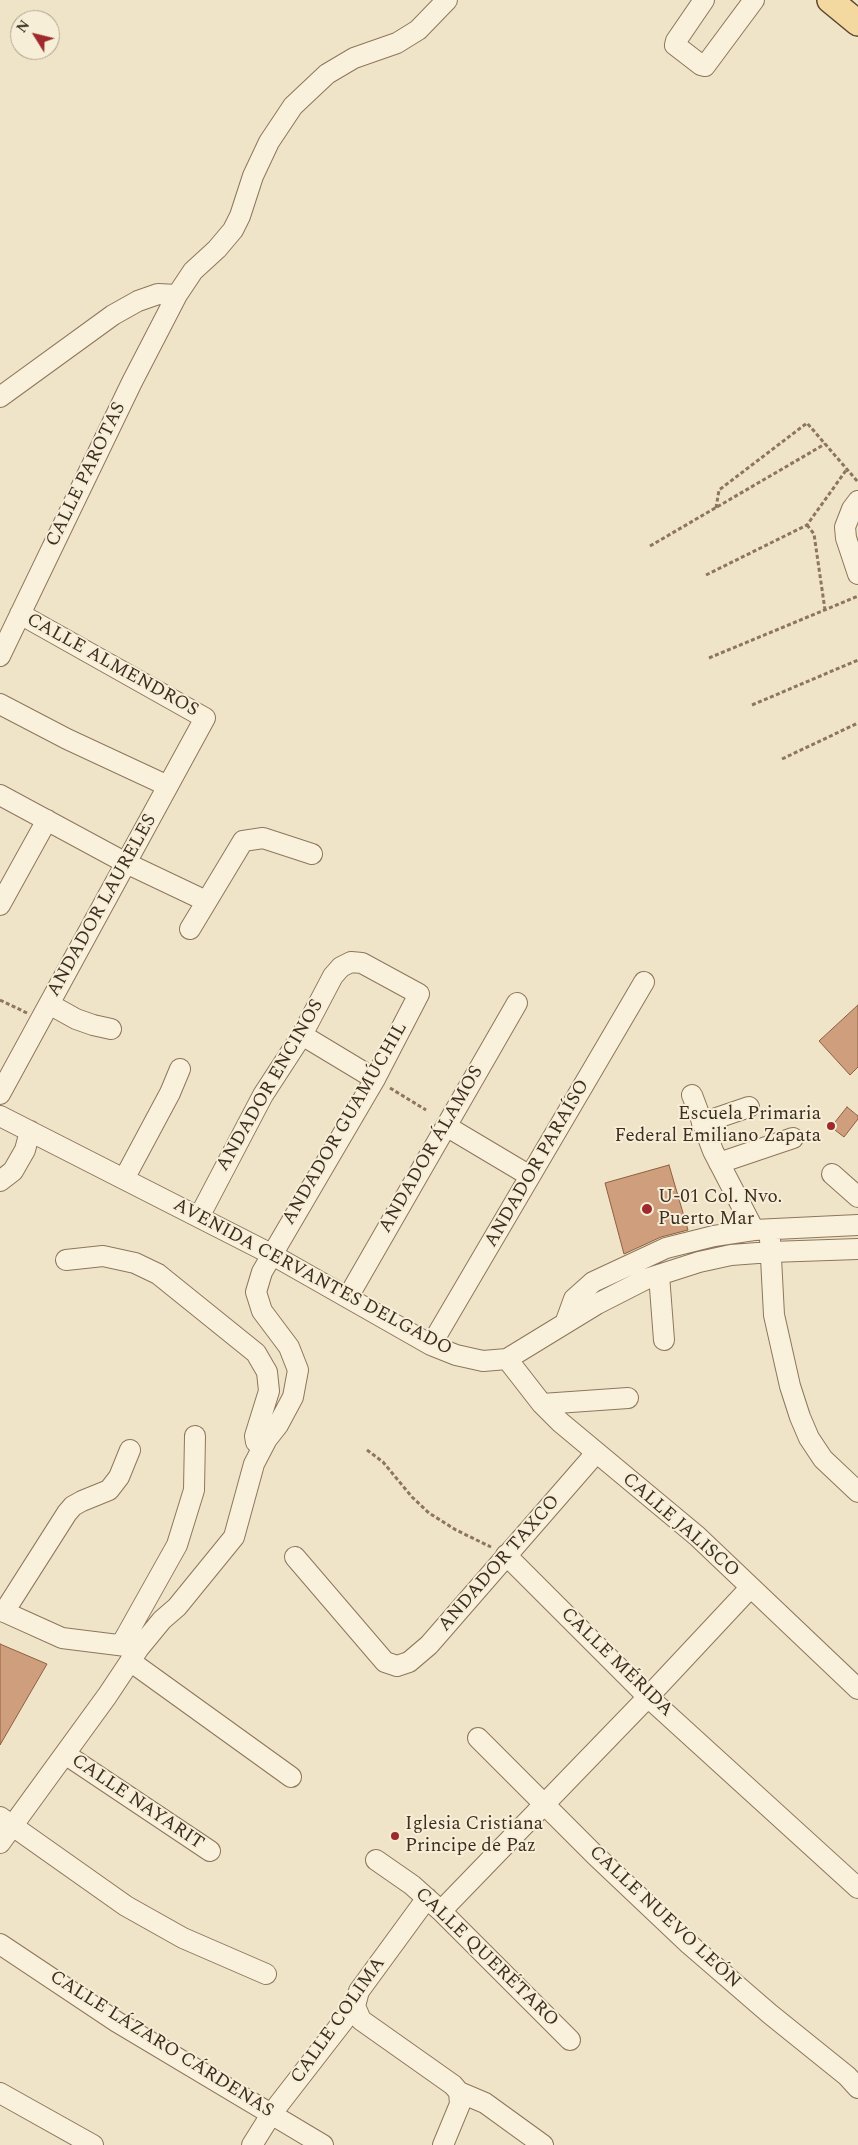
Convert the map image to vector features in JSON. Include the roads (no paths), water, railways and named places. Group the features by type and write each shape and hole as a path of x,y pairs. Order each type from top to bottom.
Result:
{"main road":[{"path":"830,0 858,22"}],"street":[{"name":"CALLE PAROTAS","path":"0,656 132,382 177,295 193,271 217,250 233,230 240,216 253,176 269,142 293,106 326,74 354,58 396,44 418,30 447,0"},
{"path":"704,0 675,45 705,66 754,0"},
{"path":"0,398 113,315 138,301 158,294 177,295"},
{"path":"858,501 852,509 845,527 852,561 858,574"},
{"name":"CALLE ALMENDROS","path":"20,614 205,718"},
{"path":"0,704 67,739 168,786"},
{"name":"ANDADOR LAURELES","path":"0,1094 205,718"},
{"path":"0,796 126,863 206,901"},
{"path":"0,905 47,820"},
{"path":"190,929 243,841 263,838 312,854"},
{"name":"ANDADOR GUAMÚCHIL","path":"271,1254 375,1080 420,994 362,963 351,962"},
{"name":"ANDADOR ENCINOS","path":"198,1217 263,1095 302,1035 333,976 341,967 351,962"},
{"name":"ANDADOR PARAÍSO","path":"432,1345 644,982"},
{"name":"ANDADOR ÁLAMOS","path":"348,1297 517,1003"},
{"path":"45,1012 111,1029"},
{"path":"302,1035 375,1080"},
{"path":"124,1179 170,1093 180,1069"},
{"path":"692,1095 719,1163 762,1230 771,1252 774,1315 790,1386 800,1417 809,1438 823,1459 858,1492"},
{"path":"702,1124 749,1106"},
{"name":"AVENIDA CERVANTES DELGADO","path":"0,1116 271,1254 432,1345 456,1355 483,1361 507,1359 566,1321 652,1277 707,1260 731,1255 771,1252 858,1249"},
{"path":"446,1126 530,1176"},
{"path":"0,1181 13,1171 25,1150 30,1131"},
{"path":"719,1163 793,1138"},
{"path":"832,1174 858,1197"},
{"path":"566,1321 574,1299 593,1282 666,1248 714,1236 762,1230 858,1225"},
{"path":"130,1651 177,1607 234,1537 254,1464 293,1397 298,1370 289,1348 262,1311 256,1292 262,1272 271,1254"},
{"path":"66,1260 103,1256 135,1263 158,1274 256,1353 267,1372 269,1391 255,1436 256,1442 262,1448"},
{"path":"638,1261 652,1277 664,1340"},
{"name":"CALLE JALISCO","path":"507,1359 542,1404 596,1453 697,1536 858,1689"},
{"path":"542,1404 628,1398"},
{"path":"0,1843 7,1822 65,1754 130,1651 177,1545 194,1490 195,1436"},
{"path":"130,1450 119,1477 109,1490 73,1506 2,1611 62,1638 130,1651 291,1777"},
{"name":"ANDADOR TAXCO","path":"295,1557 385,1662 397,1666 409,1662 429,1645 596,1453"},
{"name":"CALLE MÉRIDA","path":"506,1555 648,1697 858,1888"},
{"name":"CALLE COLIMA","path":"252,2145 272,2113 355,2006 359,1991 434,1904 544,1803 648,1697 750,1588"},
{"name":"CALLE NUEVO LEÓN","path":"478,1738 595,1855 689,1944 770,2014 847,2076 858,2088"},
{"name":"CALLE NAYARIT","path":"65,1754 210,1852"},
{"path":"7,1822 126,1906 183,1938 266,1974"},
{"name":"CALLE QUERÉTARO","path":"376,1860 434,1904 570,2040"},
{"name":"CALLE LÁZARO CÁRDENAS","path":"0,1944 117,2022 323,2145"},
{"path":"355,2006 361,2020 453,2085 459,2092 485,2103 543,2145"},
{"path":"443,2145 460,2104 459,2092"},
{"path":"0,2093 93,2145"}],"place":[{"name":"Escuela Primaria Federal Emiliano Zapata","path":"831,1126"},
{"name":"U-01 Col. Nvo. Puerto Mar","path":"647,1209"},
{"name":"Iglesia Cristiana Principe de Paz","path":"395,1836"}]}
